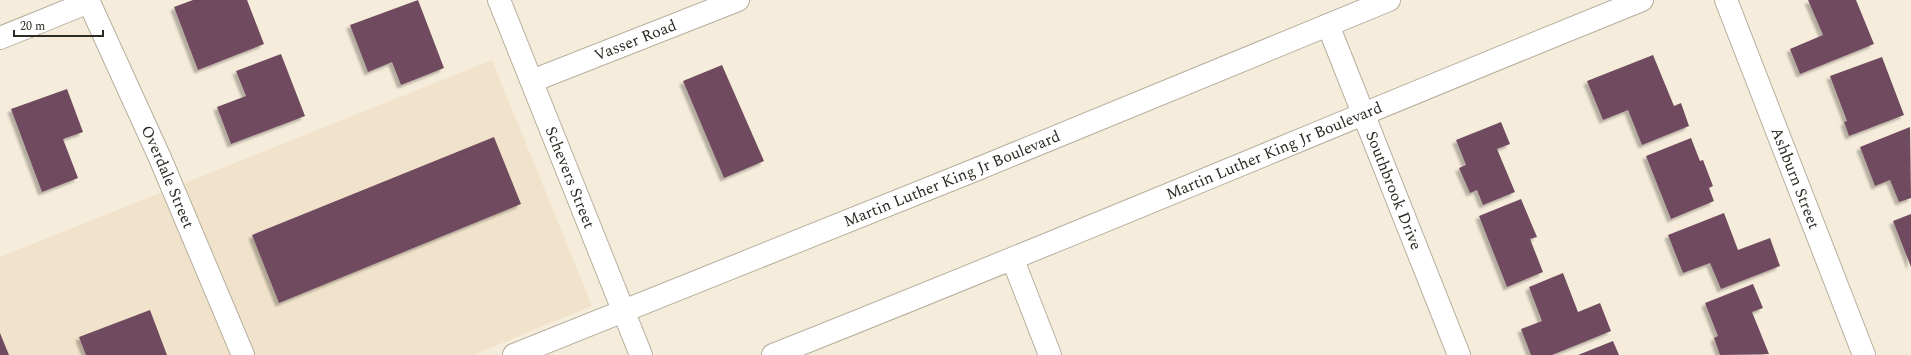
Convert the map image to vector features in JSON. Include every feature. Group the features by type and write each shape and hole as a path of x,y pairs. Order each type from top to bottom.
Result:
{"street":[{"name":"Schevers Street","path":"499,0 641,355"},
{"name":"Vasser Road","path":"532,81 738,0"},
{"name":"Martin Luther King Jr Boulevard","path":"514,355 968,173 1389,0"},
{"name":"Martin Luther King Jr Boulevard","path":"773,355 1013,260 1363,113 1642,0"},
{"name":"Ashburn Street","path":"1726,0 1864,355"},
{"path":"0,38 89,1"},
{"name":"Overdale Street","path":"89,1 160,158 243,355"},
{"name":"Southbrook Drive","path":"1328,25 1458,355"},
{"path":"1013,260 1050,355"}],"shaded area":[{"path":"492,60 592,306 473,355 0,355 0,257"}],"building":[{"path":"193,0 247,0 264,44 198,70 174,7"},
{"path":"418,0 444,68 401,85 392,62 368,72 350,25"},
{"path":"1808,0 1856,0 1874,44 1800,74 1790,49 1823,35"},
{"path":"281,54 305,116 231,144 217,107 246,96 236,71"},
{"path":"1653,55 1674,106 1681,103 1689,126 1642,145 1628,110 1603,120 1587,81"},
{"path":"1882,57 1904,115 1849,136 1844,122 1847,121 1830,76"},
{"path":"722,65 764,161 724,178 683,81"},
{"path":"67,89 83,132 63,139 78,178 42,192 11,109"},
{"path":"1501,122 1510,144 1497,149 1515,192 1483,205 1477,190 1470,193 1459,168 1466,165 1456,140"},
{"path":"1910,127 1911,198 1899,202 1890,180 1875,186 1860,147"},
{"path":"494,137 521,204 279,303 252,235"},
{"path":"1691,138 1700,161 1703,160 1713,186 1709,188 1714,201 1671,219 1646,156"},
{"path":"1521,199 1537,237 1530,239 1543,272 1507,287 1479,216"},
{"path":"1724,213 1738,250 1770,238 1780,266 1721,289 1710,263 1683,273 1668,235"},
{"path":"1911,214 1911,267 1893,221"},
{"path":"1563,273 1578,312 1600,303 1611,331 1552,355 1531,355 1521,329 1542,321 1529,287"},
{"path":"1753,284 1763,308 1752,312 1769,354 1720,355 1714,338 1718,336 1705,303"},
{"path":"150,310 167,355 86,355 79,337"},
{"path":"0,333 9,355 0,355"},
{"path":"1613,341 1619,355 1578,355"}]}
